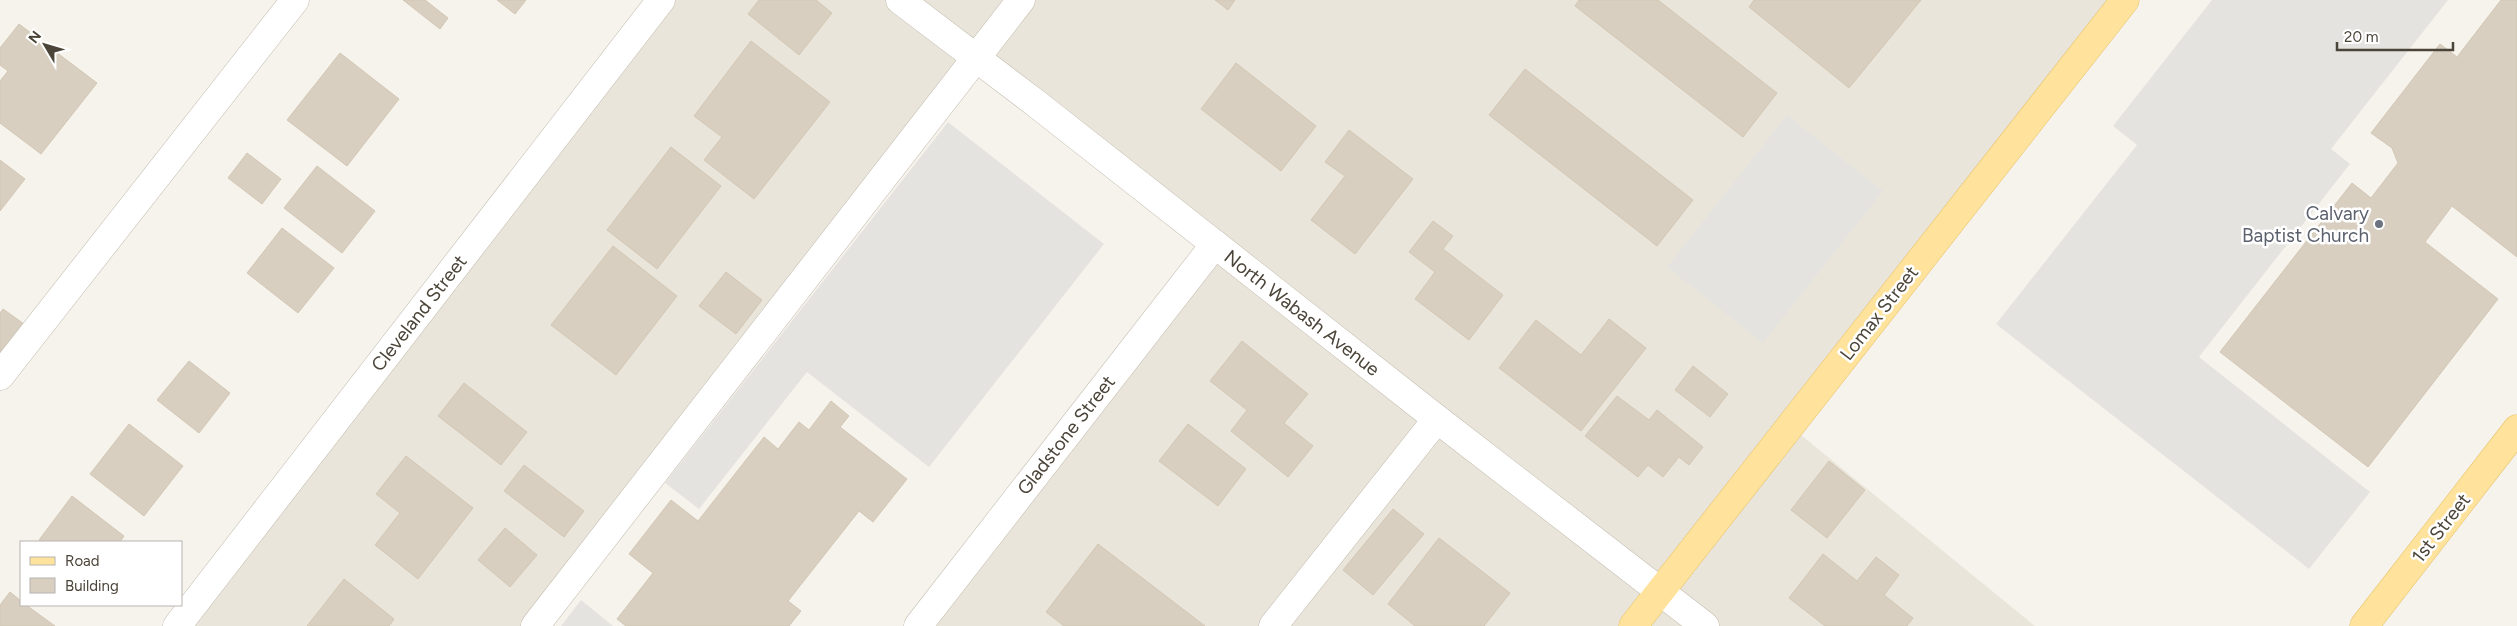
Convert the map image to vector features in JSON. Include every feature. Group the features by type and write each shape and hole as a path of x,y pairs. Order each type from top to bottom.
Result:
{"main road":[{"name":"Lomax Street","path":"1633,626 2125,0"},
{"name":"1st Street","path":"2364,626 2517,429"}],"street":[{"path":"0,376 296,0"},
{"name":"Cleveland Street","path":"177,626 661,0"},
{"name":"North Wabash Avenue","path":"900,0 976,57 1704,626"},
{"path":"535,626 1021,0"},
{"name":"Gladstone Street","path":"918,626 1215,244"},
{"path":"1273,626 1437,419"}],"shaded area":[{"path":"661,0 2125,0 1790,426 2035,626 918,626 1215,244 975,60 535,626 177,626"},
{"path":"2212,0 2448,0 2331,149 2350,164 2199,357 2370,492 2309,569 1996,324 2137,145 2113,126"},
{"path":"1787,115 1883,191 1763,343 1667,267"},
{"path":"948,122 1104,244 929,467 807,372 699,509 665,483"},
{"path":"581,600 613,626 561,626"}],"building":[{"path":"403,0 425,0 448,18 440,29"},
{"path":"497,0 526,0 515,14"},
{"path":"759,0 816,0 832,13 799,55 748,14"},
{"path":"1215,0 1235,0 1228,10"},
{"path":"1579,0 1658,0 1777,93 1743,137 1575,6"},
{"path":"1754,0 1921,0 1849,88 1749,7"},
{"name":"Calvary Baptist Church","path":"2501,0 2517,0 2517,257 2452,206 2425,242 2498,299 2368,467 2220,352 2352,183 2371,198 2398,163 2392,148 2371,133 2440,44 2457,57"},
{"path":"19,24 97,83 41,154 0,123 0,81 8,71 0,65 0,48"},
{"path":"751,41 830,102 754,199 704,160 722,137 694,116"},
{"path":"340,53 399,99 347,166 287,120"},
{"path":"1236,63 1316,126 1281,171 1201,109"},
{"path":"1525,69 1693,200 1657,246 1489,115"},
{"path":"1349,130 1413,179 1355,254 1311,220 1345,176 1325,162"},
{"path":"671,147 721,186 657,269 607,230"},
{"path":"247,153 281,179 262,204 228,178"},
{"path":"0,160 25,179 0,211"},
{"path":"317,166 375,211 342,253 284,208"},
{"path":"1433,221 1453,236 1443,249 1503,295 1469,340 1415,299 1435,272 1409,252"},
{"path":"282,228 334,268 298,313 247,273"},
{"path":"613,246 677,296 616,375 551,325"},
{"path":"726,272 762,300 736,334 699,306"},
{"path":"3,309 24,324 0,356 0,313"},
{"path":"1609,319 1646,348 1581,431 1499,368 1536,320 1581,355"},
{"path":"1242,341 1308,394 1284,423 1313,446 1288,477 1231,431 1247,410 1210,381"},
{"path":"189,361 230,393 199,433 157,400"},
{"path":"1693,366 1728,394 1710,417 1675,390"},
{"path":"464,383 527,432 501,465 438,416"},
{"path":"1617,396 1649,420 1657,410 1703,447 1689,465 1679,457 1663,477 1648,465 1638,477 1585,436"},
{"path":"831,401 849,416 840,427 907,479 873,522 859,511 788,601 801,611 789,626 626,626 617,619 653,573 629,554 671,500 698,521 764,437 778,449 799,422 809,430"},
{"path":"129,424 183,466 144,516 90,474"},
{"path":"1188,424 1246,469 1218,506 1159,461"},
{"path":"406,456 473,508 418,579 375,545 400,513 376,494"},
{"path":"1829,461 1865,490 1827,538 1791,510"},
{"path":"524,465 584,511 564,537 504,491"},
{"path":"72,496 124,536 121,541 39,540"},
{"path":"1393,509 1424,534 1373,595 1343,570"},
{"path":"505,528 537,555 510,587 478,560"},
{"path":"1439,538 1510,593 1484,626 1415,626 1388,604"},
{"path":"1098,544 1205,626 1064,626 1046,612"},
{"path":"1823,554 1857,581 1876,557 1899,575 1884,595 1913,618 1907,626 1825,626 1789,598"},
{"path":"344,579 394,619 389,626 307,626"},
{"path":"10,592 20,600 20,606 27,606 55,626 0,626 0,605"}],"place":[{"name":"Calvary Baptist Church","path":"2379,224"}]}
